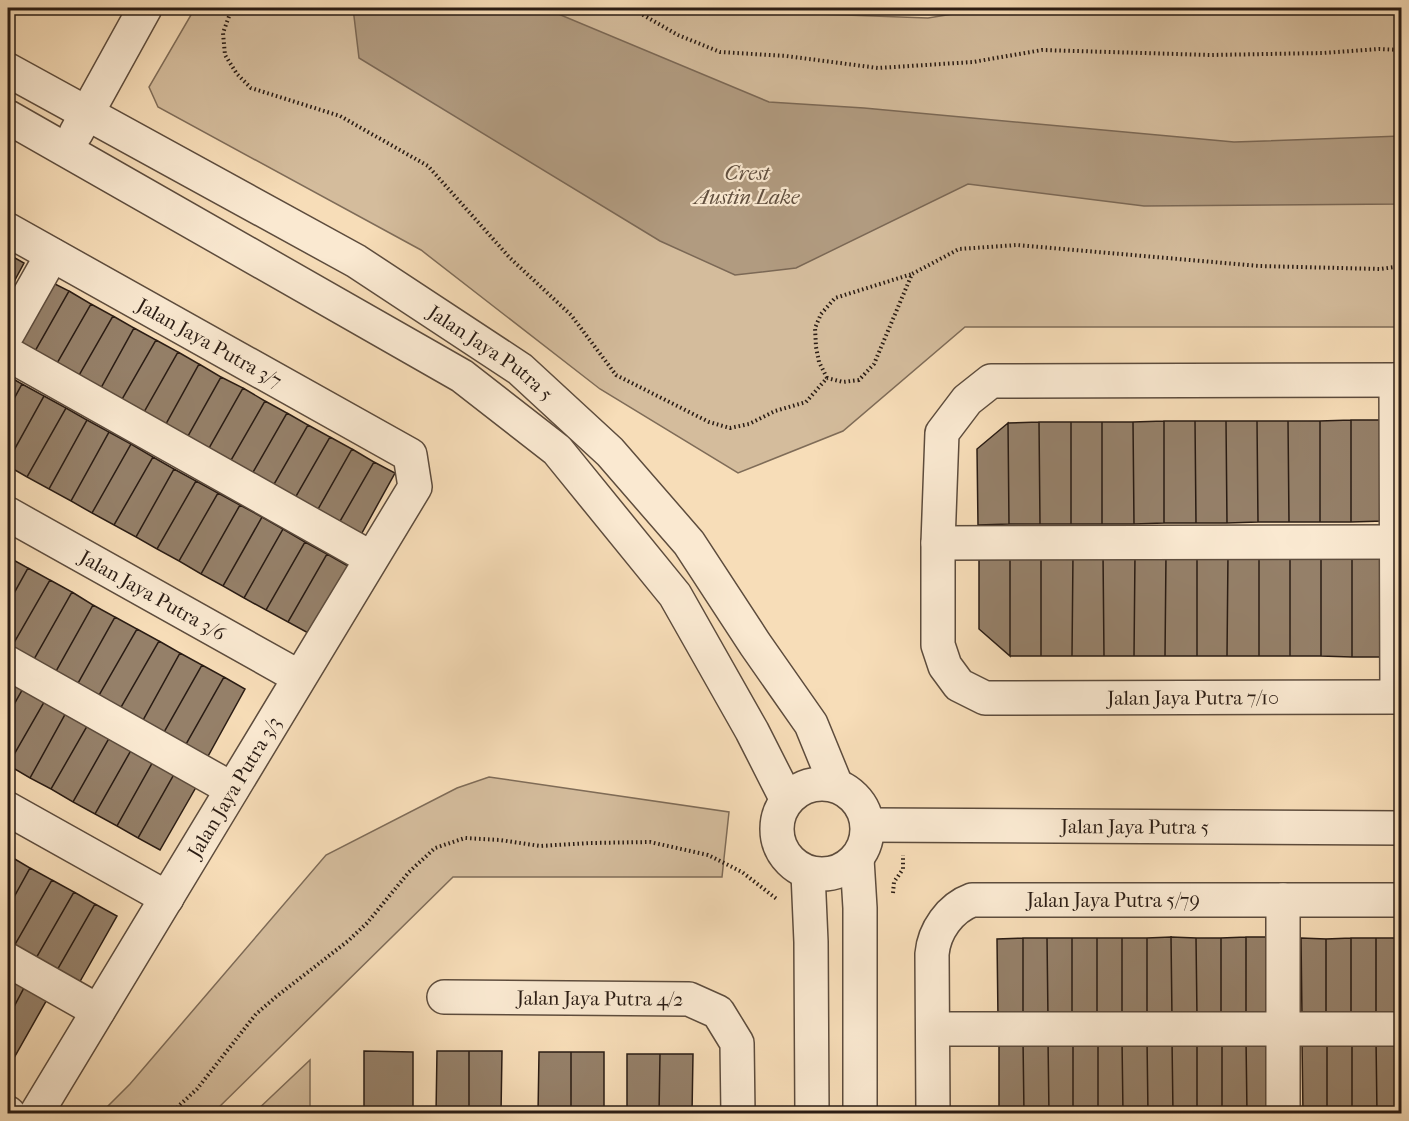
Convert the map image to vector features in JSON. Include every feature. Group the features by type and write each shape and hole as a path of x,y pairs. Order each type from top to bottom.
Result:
{"street":[{"path":"66,150 144,8"},
{"name":"Jalan Jaya Putra 5","path":"8,70 356,261 520,369 610,452 689,543 811,724 836,785"},
{"name":"Jalan Jaya Putra 5","path":"8,117 462,376 557,450 675,595 752,731 786,800"},
{"name":"Jalan Jaya Putra 3/7","path":"8,230 410,455"},
{"path":"8,333 52,255"},
{"path":"8,354 371,558"},
{"path":"1399,543 938,543 942,433 967,400 991,381 1399,380 1399,543 1399,697"},
{"name":"Jalan Jaya Putra 3/3","path":"36,1113 415,487 410,455"},
{"name":"Jalan Jaya Putra 3/6","path":"8,514 300,677"},
{"name":"Jalan Jaya Putra 7/10","path":"938,543 938,645 945,666 959,686 985,698 1399,697"},
{"path":"8,663 232,789"},
{"path":"818,784 836,785 851,794 863,808 868,825 866,843 857,859 843,870 826,875 808,873 792,864 781,850 776,833 778,815 786,800 801,788 818,784"},
{"path":"1370,828 1401,805"},
{"path":"8,809 167,898"},
{"name":"Jalan Jaya Putra 5","path":"868,825 1401,828"},
{"path":"857,859 860,908 860,1113"},
{"path":"808,873 811,942 812,1113"},
{"name":"Jalan Jaya Putra 5/79","path":"933,1113 933,942 955,909 962,904 972,900 1401,900"},
{"path":"1283,900 1283,1113"},
{"path":"8,960 99,1011"},
{"name":"Jalan Jaya Putra 4/2","path":"444,997 689,999 718,1012 737,1043 738,1113"},
{"path":"933,1029 1401,1029"}],"path":[{"path":"232,8 223,33 225,55 237,74 251,88 340,116 428,166 510,258 571,315 616,375 709,422 730,428 749,424 776,411 806,402 827,378"},
{"path":"631,8 678,35 720,52 786,56 878,68 973,62 1042,50 1209,55 1401,50"},
{"path":"912,274 874,364 858,380 843,382 827,378 819,362 815,328 821,314 834,298 912,274 959,249 1017,245 1259,266 1380,269 1401,266"},
{"path":"893,903 894,882 903,869 903,825"},
{"path":"170,1113 197,1089 256,1014 348,941 367,923 409,872 435,849 465,838 540,846 650,842 708,855 742,872 778,901 778,910"}],"shaded area":[{"path":"195,8 726,8 733,11 928,18 990,8 1401,8 1401,327 965,327 843,431 738,473 600,389 421,250 158,107 149,87"},
{"path":"489,777 729,812 722,877 453,877 213,1113 101,1113 130,1084 326,855 457,788"},
{"path":"310,1060 310,1113 254,1113"}],"water":[{"name":"Crest Austin Lake","path":"353,8 544,8 769,102 864,108 1234,142 1401,136 1401,204 1144,206 968,184 796,268 735,275 660,241 359,58"}],"building":[{"path":"8,254 24,263 8,293"},
{"path":"47,280 69,291 30,360 8,348"},
{"path":"69,291 91,304 52,372 30,360"},
{"path":"91,304 113,316 74,384 52,372"},
{"path":"113,316 134,328 96,397 74,384"},
{"path":"134,328 156,340 117,408 96,397"},
{"path":"156,340 178,352 139,421 117,408"},
{"path":"178,352 199,364 161,433 139,421"},
{"path":"199,364 221,377 183,445 161,433"},
{"path":"8,376 22,384 8,410"},
{"path":"221,377 243,388 204,457 183,445"},
{"path":"22,384 44,396 8,461 8,410"},
{"path":"243,388 265,401 226,469 204,457"},
{"path":"44,396 66,408 27,477 8,466 8,461"},
{"path":"265,401 287,413 248,481 226,469"},
{"path":"66,408 87,420 49,489 27,477"},
{"path":"287,413 308,425 269,493 248,481"},
{"path":"87,420 109,432 71,501 49,489"},
{"path":"1351,420 1351,522 1320,522 1320,421"},
{"path":"1351,420 1381,420 1383,521 1351,522"},
{"path":"1164,421 1164,523 1134,524 1133,422"},
{"path":"1164,421 1195,421 1196,523 1164,523"},
{"path":"1195,421 1226,421 1227,523 1196,523"},
{"path":"1226,421 1257,421 1258,522 1227,523"},
{"path":"1257,421 1288,421 1289,522 1258,522"},
{"path":"1288,421 1320,421 1320,522 1289,522"},
{"path":"1039,422 1040,524 1009,524 1008,423"},
{"path":"1039,422 1071,422 1071,524 1040,524"},
{"path":"1071,422 1102,422 1102,524 1071,524"},
{"path":"1102,422 1133,422 1134,524 1102,524"},
{"path":"1008,423 1009,524 978,525 977,449"},
{"path":"308,425 330,437 291,505 269,493"},
{"path":"109,432 131,444 92,513 71,501"},
{"path":"330,437 352,449 313,518 291,505"},
{"path":"131,444 153,457 114,525 92,513"},
{"path":"352,449 374,462 335,530 313,518"},
{"path":"153,457 174,469 136,537 114,525"},
{"path":"374,462 395,473 357,542 335,530"},
{"path":"174,469 196,481 157,549 136,537"},
{"path":"196,481 218,493 179,561 157,549"},
{"path":"218,493 240,505 201,574 179,561"},
{"path":"240,505 262,517 223,586 201,574"},
{"path":"262,517 283,529 244,598 223,586"},
{"path":"283,529 305,542 266,610 244,598"},
{"path":"305,542 327,554 288,622 266,610"},
{"path":"327,554 348,566 310,634 288,622"},
{"path":"979,554 1010,554 1010,656 979,629"},
{"path":"1010,554 1041,554 1041,656 1010,656"},
{"path":"1041,554 1073,554 1072,656 1041,656"},
{"path":"1073,554 1103,554 1104,656 1072,656"},
{"path":"1103,554 1135,554 1134,656 1104,656"},
{"path":"1135,554 1166,555 1165,656 1134,656"},
{"path":"1197,554 1197,656 1165,656 1166,555"},
{"path":"1197,554 1228,554 1227,656 1197,656"},
{"path":"1228,554 1259,555 1259,656 1227,656"},
{"path":"1259,555 1290,555 1290,656 1259,656"},
{"path":"1290,555 1321,555 1321,656 1290,656"},
{"path":"1321,555 1352,555 1352,657 1321,656"},
{"path":"1352,555 1384,555 1383,657 1352,657"},
{"path":"8,557 28,568 8,604"},
{"path":"28,568 50,580 11,648 8,646 8,604"},
{"path":"50,580 72,592 33,661 11,648"},
{"path":"72,592 93,605 55,673 33,661"},
{"path":"93,605 115,617 77,685 55,673"},
{"path":"115,617 137,629 98,697 77,685"},
{"path":"137,629 159,641 120,709 98,697"},
{"path":"159,641 180,653 142,722 120,709"},
{"path":"180,653 202,665 163,734 142,722"},
{"path":"202,665 224,677 185,746 163,734"},
{"path":"8,675 25,685 8,715"},
{"path":"224,677 245,689 207,758 185,746"},
{"path":"25,685 47,697 8,765 8,715"},
{"path":"47,697 68,709 30,778 8,765"},
{"path":"68,709 90,721 51,789 30,778"},
{"path":"90,721 112,733 73,802 51,789"},
{"path":"112,733 134,745 95,814 73,802"},
{"path":"134,745 155,758 117,826 95,814"},
{"path":"155,758 177,769 138,838 117,826"},
{"path":"177,769 199,782 160,850 138,838"},
{"path":"8,855 30,868 8,908"},
{"path":"30,868 52,880 13,948 8,945 8,908"},
{"path":"52,880 74,892 35,960 13,948"},
{"path":"74,892 95,904 56,972 35,960"},
{"path":"95,904 117,916 78,985 56,972"},
{"path":"1171,937 1172,1018 1147,1017 1147,938"},
{"path":"1171,937 1196,938 1197,1017 1172,1018"},
{"path":"1246,937 1246,1017 1221,1017 1221,938"},
{"path":"1246,937 1271,937 1271,1017 1246,1017"},
{"path":"1023,938 1023,1018 998,1018 997,939"},
{"path":"1023,938 1047,938 1048,1018 1023,1018"},
{"path":"1047,938 1072,938 1072,1018 1048,1018"},
{"path":"1072,938 1097,938 1097,1018 1072,1018"},
{"path":"1097,938 1122,938 1122,1018 1097,1018"},
{"path":"1122,938 1147,938 1147,1017 1122,1018"},
{"path":"1196,938 1221,938 1221,1017 1197,1017"},
{"path":"1301,938 1326,939 1326,1018 1302,1018"},
{"path":"1351,938 1351,1018 1326,1018 1326,939"},
{"path":"1351,938 1376,938 1376,1018 1351,1018"},
{"path":"1376,938 1401,938 1401,1018 1376,1018"},
{"path":"1402,938 1402,1018 1401,1018"},
{"path":"8,974 26,984 8,1018"},
{"path":"26,984 49,996 10,1065 8,1063 8,1018"},
{"path":"1222,1039 1222,1114 1197,1114 1197,1040"},
{"path":"1222,1039 1246,1039 1247,1114 1222,1114"},
{"path":"1246,1039 1272,1039 1272,1114 1247,1114"},
{"path":"1023,1040 1024,1114 999,1114 999,1041"},
{"path":"1023,1040 1048,1040 1049,1114 1024,1114"},
{"path":"1048,1040 1073,1040 1073,1114 1049,1114"},
{"path":"1073,1040 1098,1040 1098,1114 1073,1114"},
{"path":"1098,1040 1122,1040 1123,1114 1098,1114"},
{"path":"1122,1040 1147,1040 1148,1114 1123,1114"},
{"path":"1147,1040 1172,1040 1173,1114 1148,1114"},
{"path":"1172,1040 1197,1040 1197,1114 1173,1114"},
{"path":"1327,1040 1352,1040 1352,1114 1327,1114"},
{"path":"1327,1040 1327,1114 1303,1114 1302,1041"},
{"path":"1352,1040 1376,1040 1377,1114 1352,1114"},
{"path":"1376,1040 1402,1040 1402,1114 1377,1114"},
{"path":"364,1051 413,1052 413,1114 364,1114"},
{"path":"437,1051 469,1051 469,1114 436,1114"},
{"path":"469,1051 502,1051 501,1114 469,1114"},
{"path":"539,1052 571,1052 571,1114 538,1114"},
{"path":"571,1052 604,1052 604,1114 571,1114"},
{"path":"627,1054 660,1054 659,1114 627,1114"},
{"path":"660,1054 693,1054 692,1114 659,1114"}]}
